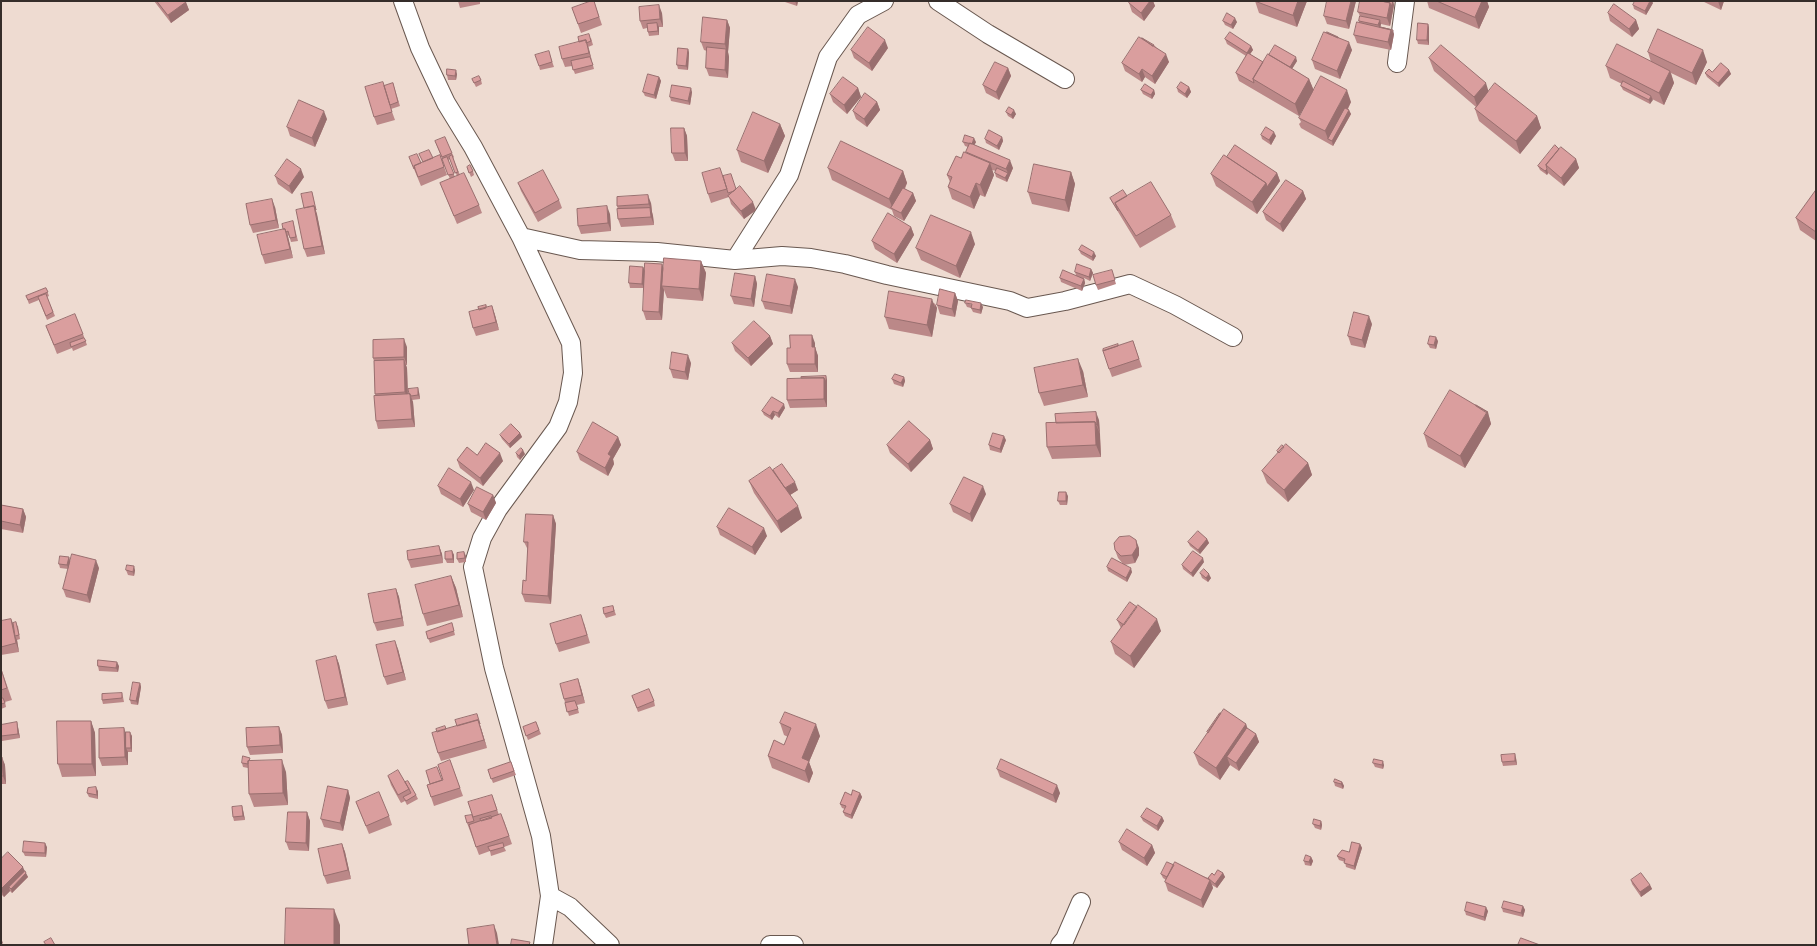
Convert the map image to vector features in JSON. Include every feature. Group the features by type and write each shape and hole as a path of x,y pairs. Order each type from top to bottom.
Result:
{"street":[{"path":"403,1 420,48 446,103 473,147 521,237 571,343 573,373 568,402 558,428 498,509 482,538 473,568 494,668 541,836 550,896 543,945"},
{"path":"735,260 789,175 828,57 858,15 884,1"},
{"path":"938,1 988,34 1065,79"},
{"path":"1397,63 1405,1"},
{"path":"521,237 580,250 657,252 735,260 782,256 811,258 845,264 887,275 1010,301 1027,308 1065,301 1130,284 1175,305 1234,337"},
{"path":"550,896 570,907 610,945"},
{"path":"1060,945 1065,939 1081,902"},
{"path":"770,945 794,945"}],"building":[{"path":"157,1 185,1 186,2 168,15"},
{"path":"594,1 599,17 578,24 572,8"},
{"path":"1130,1 1150,1 1141,13 1129,3"},
{"path":"1255,1 1298,1 1293,15"},
{"path":"1327,1 1351,1 1346,21 1324,16"},
{"path":"1360,1 1381,1 1390,3 1387,18 1358,12"},
{"path":"1381,1 1393,1 1391,7 1390,3"},
{"path":"1437,1 1482,1 1475,17"},
{"path":"1635,1 1650,1 1645,11 1633,5"},
{"path":"1614,4 1636,20 1629,29 1608,13"},
{"path":"659,5 660,19 640,21 639,7"},
{"path":"1227,13 1235,18 1231,25 1223,21"},
{"path":"1360,16 1380,20 1378,25 1359,21"},
{"path":"703,17 727,20 725,44 701,42"},
{"path":"1357,22 1391,30 1388,42 1354,35"},
{"path":"657,23 658,31 648,32 647,24"},
{"path":"1418,23 1428,24 1427,40 1417,40"},
{"path":"868,27 885,40 869,63 851,50"},
{"path":"1658,29 1703,50 1692,73 1648,52"},
{"path":"1230,32 1251,46 1247,53 1225,39"},
{"path":"1324,32 1349,42 1337,71 1312,60"},
{"path":"1327,33 1338,37 1338,38"},
{"path":"589,34 591,41 586,43 586,40 579,42 578,37"},
{"path":"1139,37 1166,54 1152,76 1142,69 1139,74 1122,63"},
{"path":"586,40 589,53 562,59 559,47"},
{"path":"1617,44 1670,71 1659,93 1606,66"},
{"path":"1275,45 1296,57 1290,67 1269,55"},
{"path":"1441,45 1486,83 1474,97 1429,58"},
{"path":"707,47 726,49 725,70 706,68"},
{"path":"678,48 688,49 686,66 677,65"},
{"path":"549,51 552,62 539,66 535,55"},
{"path":"1248,53 1263,62 1253,79 1254,83 1236,73"},
{"path":"1268,54 1309,79 1295,104 1253,79"},
{"path":"590,57 593,65 573,70 571,61"},
{"path":"995,62 1008,68 996,92 983,85"},
{"path":"1721,63 1729,70 1718,83 1705,73 1709,69 1712,72"},
{"path":"447,69 456,70 455,76 447,75"},
{"path":"648,74 659,77 654,95 643,92"},
{"path":"479,76 481,80 474,83 472,79"},
{"path":"1321,76 1347,90 1325,131 1299,118"},
{"path":"843,77 858,88 844,105 830,94"},
{"path":"1623,81 1651,96 1649,100 1621,86"},
{"path":"383,82 392,112 374,117 365,87"},
{"path":"1181,82 1189,87 1185,94 1177,88"},
{"path":"393,83 398,102 390,105 384,86"},
{"path":"1495,83 1537,116 1516,141 1475,109"},
{"path":"1145,84 1154,90 1151,95 1141,90"},
{"path":"672,85 691,88 688,101 670,97"},
{"path":"865,93 877,102 864,119 853,111"},
{"path":"299,100 324,111 312,138 287,127"},
{"path":"1009,107 1014,110 1011,115 1006,112"},
{"path":"1345,108 1349,110 1332,141 1328,139"},
{"path":"753,112 780,124 764,161 737,150"},
{"path":"1266,127 1274,132 1269,140 1261,135"},
{"path":"671,128 684,128 685,153 672,153"},
{"path":"989,130 1002,137 997,146 985,139"},
{"path":"965,135 974,138 972,144 963,142"},
{"path":"445,137 452,153 442,157 435,141"},
{"path":"841,141 903,171 889,199 828,168"},
{"path":"970,143 1010,160 1006,169 966,152"},
{"path":"1235,145 1277,173 1267,187 1266,183 1227,157"},
{"path":"1555,145 1559,149 1546,165 1547,169 1545,171 1538,166"},
{"path":"1561,147 1576,159 1561,178 1546,165"},
{"path":"429,150 433,158 423,162 419,154"},
{"path":"964,152 990,163 980,185 976,183 970,197 948,187 952,177 947,175 956,156 961,158"},
{"path":"417,154 421,163 414,166 414,169 409,157"},
{"path":"440,155 444,167 418,177 414,166"},
{"path":"452,155 458,172 455,173 449,157"},
{"path":"1224,155 1266,183 1252,202 1211,174"},
{"path":"447,157 454,174 448,175 442,159"},
{"path":"287,159 301,169 289,186 275,176"},
{"path":"1034,164 1071,172 1065,200 1028,192"},
{"path":"470,165 473,171 469,173 467,167"},
{"path":"720,168 727,189 708,194 702,173"},
{"path":"997,168 1008,173 1005,178 995,173"},
{"path":"543,170 559,200 535,213 518,183"},
{"path":"464,173 479,205 454,216 440,183"},
{"path":"731,174 736,189 728,193 723,176"},
{"path":"1286,180 1303,191 1280,224 1263,212"},
{"path":"1151,182 1171,215 1136,236 1115,203"},
{"path":"740,186 753,202 741,211 728,196"},
{"path":"903,188 913,193 901,213 891,208"},
{"path":"1123,190 1127,196 1115,203 1118,211 1110,198"},
{"path":"1816,190 1816,232 1796,218"},
{"path":"312,192 316,210 314,206 304,208 301,194"},
{"path":"648,195 649,204 617,206 617,197"},
{"path":"272,199 276,220 250,225 246,204"},
{"path":"314,206 322,246 304,249 296,210"},
{"path":"607,206 608,223 578,226 577,209"},
{"path":"650,208 651,217 618,219 617,209"},
{"path":"888,213 911,227 894,254 872,241"},
{"path":"931,215 971,232 956,266 916,248"},
{"path":"293,221 296,237 290,238 288,231 286,232 285,229 283,229 282,224"},
{"path":"285,229 290,249 262,255 257,235"},
{"path":"1082,245 1094,252 1092,257 1079,250"},
{"path":"664,258 701,261 699,289 662,286"},
{"path":"645,263 662,264 659,312 643,311"},
{"path":"1077,264 1091,269 1089,277 1075,272"},
{"path":"630,266 643,267 642,284 629,283"},
{"path":"1063,270 1084,279 1081,286 1060,278"},
{"path":"1112,270 1115,280 1096,285 1093,275"},
{"path":"735,273 755,276 751,299 731,296"},
{"path":"767,274 795,279 790,306 762,301"},
{"path":"46,288 48,292 28,300 26,296"},
{"path":"940,289 955,293 952,309 937,305"},
{"path":"889,291 932,299 927,325 885,317"},
{"path":"46,294 53,312 46,316 38,297"},
{"path":"966,300 981,303 980,310 971,308 972,304 965,303"},
{"path":"486,305 486,308 479,310 478,307"},
{"path":"492,306 496,322 473,328 469,312"},
{"path":"1354,312 1369,316 1362,340 1348,336"},
{"path":"75,314 83,334 54,345 46,326"},
{"path":"754,321 770,336 748,358 732,343"},
{"path":"790,335 812,335 812,347 815,347 815,364 787,364 787,348 790,348"},
{"path":"1430,336 1436,337 1434,345 1428,344"},
{"path":"84,338 86,341 71,347 70,343"},
{"path":"404,339 404,357 373,358 373,340"},
{"path":"1133,341 1139,359 1109,369 1103,351"},
{"path":"1118,344 1118,346 1103,351 1103,349"},
{"path":"672,352 688,355 685,372 670,369"},
{"path":"1078,359 1083,385 1039,393 1034,368"},
{"path":"404,360 405,392 375,394 374,361"},
{"path":"895,374 904,377 901,383 892,379"},
{"path":"826,376 826,382 824,378 801,378 801,377"},
{"path":"824,378 824,399 787,400 787,379"},
{"path":"418,388 418,395 411,396 409,394 408,389"},
{"path":"1450,390 1487,412 1460,456 1424,434"},
{"path":"410,394 412,419 376,421 374,396"},
{"path":"772,397 784,404 778,413 773,411 770,416 762,411"},
{"path":"1476,405 1488,412 1487,413"},
{"path":"1096,412 1097,425 1095,422 1056,423 1055,414"},
{"path":"909,421 930,440 908,464 887,445"},
{"path":"593,422 618,437 608,454 611,456 605,468 577,452"},
{"path":"1095,422 1096,445 1047,447 1046,423"},
{"path":"511,424 520,433 509,444 500,435"},
{"path":"993,433 1004,436 1000,449 989,445"},
{"path":"486,443 500,453 480,478 457,460 467,447 477,455"},
{"path":"1286,444 1308,463 1284,490 1262,471"},
{"path":"1282,445 1284,447 1279,453 1277,451"},
{"path":"521,448 523,450 519,456 516,453"},
{"path":"782,464 795,482 785,488 773,470"},
{"path":"770,467 798,506 777,521 749,481"},
{"path":"449,468 471,482 460,499 438,486"},
{"path":"964,477 983,486 970,514 950,504"},
{"path":"477,487 493,495 483,512 468,504"},
{"path":"1059,492 1066,492 1066,501 1058,501"},
{"path":"1,505 23,509 20,525 1,521"},
{"path":"729,508 764,528 752,547 717,527"},
{"path":"526,514 553,515 548,596 522,594 523,580 526,581 528,542 524,542"},
{"path":"1198,531 1207,539 1198,550 1188,542"},
{"path":"1130,536 1136,540 1137,547 1132,555 1121,556 1115,550 1114,543 1119,537"},
{"path":"439,546 441,555 408,560 407,551"},
{"path":"452,551 453,559 445,559 445,552"},
{"path":"1193,551 1203,558 1191,573 1182,565"},
{"path":"464,552 465,558 457,559 457,553"},
{"path":"72,554 96,560 87,595 63,589"},
{"path":"60,556 69,557 67,565 59,564"},
{"path":"1112,558 1131,568 1126,578 1107,567"},
{"path":"127,565 134,566 133,572 126,570"},
{"path":"1204,569 1209,574 1206,578 1200,573"},
{"path":"451,576 459,605 423,614 415,585"},
{"path":"396,589 402,618 374,623 368,594"},
{"path":"1130,602 1137,607 1124,625 1117,620"},
{"path":"1138,605 1157,619 1130,656 1111,642"},
{"path":"613,606 614,611 604,614 603,608"},
{"path":"581,615 587,635 556,644 550,624"},
{"path":"11,619 16,643 1,647 1,621"},
{"path":"16,622 19,635 15,636 13,623"},
{"path":"452,623 454,631 428,639 426,632"},
{"path":"395,641 403,672 384,677 376,645"},
{"path":"336,656 345,697 325,701 316,661"},
{"path":"98,660 117,662 116,668 98,666"},
{"path":"1,669 7,688 1,690"},
{"path":"578,679 582,695 564,699 560,684"},
{"path":"133,682 140,683 136,701 130,700"},
{"path":"649,689 654,701 637,708 632,696"},
{"path":"122,693 122,698 102,700 102,694"},
{"path":"1,698 3,698 5,703 1,704"},
{"path":"575,701 578,709 567,712 565,703"},
{"path":"1224,709 1246,724 1216,768 1194,753"},
{"path":"785,712 816,724 802,758 809,761 805,771 768,756 774,740 784,745 791,728 780,723"},
{"path":"1221,713 1208,733 1207,732"},
{"path":"477,714 480,724 478,720 457,726 455,720"},
{"path":"478,720 484,740 438,753 432,733"},
{"path":"57,721 91,721 92,764 58,764"},
{"path":"17,722 18,734 1,736 1,725"},
{"path":"536,722 539,730 526,736 523,727"},
{"path":"445,726 446,729 437,732 436,729"},
{"path":"279,727 280,745 247,747 246,728"},
{"path":"124,728 125,757 99,758 99,729"},
{"path":"1247,728 1256,734 1236,763 1227,757"},
{"path":"126,732 130,732 131,748 126,748"},
{"path":"1515,754 1515,761 1502,762 1501,755"},
{"path":"243,756 250,758 248,764 242,763"},
{"path":"2,757 3,776 1,776"},
{"path":"1001,759 1057,785 1053,795 997,769"},
{"path":"1374,759 1383,761 1382,765 1373,763"},
{"path":"282,760 283,793 249,794 248,761"},
{"path":"450,760 460,788 431,797 427,785 443,780 438,765"},
{"path":"511,762 514,771 491,779 488,770"},
{"path":"437,767 442,780 430,784 426,771"},
{"path":"398,770 409,789 398,795 388,776"},
{"path":"1335,779 1342,782 1341,784 1334,782"},
{"path":"408,781 416,795 406,801 403,797 411,793 405,782"},
{"path":"328,786 348,790 340,823 321,819"},
{"path":"96,787 97,795 87,793 88,788"},
{"path":"853,790 860,793 851,815 843,812 846,806 840,804 845,792 851,795"},
{"path":"379,792 389,816 366,826 356,802"},
{"path":"492,795 497,810 473,817 468,802"},
{"path":"242,806 243,816 233,817 232,807"},
{"path":"1147,808 1162,817 1157,826 1141,817"},
{"path":"288,812 307,812 306,843 286,842"},
{"path":"501,814 509,836 476,847 469,825"},
{"path":"472,815 474,821 467,823 465,816"},
{"path":"491,816 492,818 481,821 480,819"},
{"path":"1314,819 1321,821 1320,826 1313,824"},
{"path":"1127,829 1152,845 1144,858 1119,842"},
{"path":"24,841 45,843 45,853 23,852"},
{"path":"1352,842 1360,844 1354,866 1344,863 1345,859 1337,856 1342,850 1349,852"},
{"path":"503,843 504,847 490,851 488,847"},
{"path":"342,844 348,870 324,876 318,849"},
{"path":"8,852 23,867 1,889 1,859"},
{"path":"1306,855 1311,857 1309,862 1304,861"},
{"path":"1167,862 1174,865 1167,877 1161,874"},
{"path":"1175,862 1210,880 1201,900 1165,882"},
{"path":"1218,870 1223,873 1215,884 1208,878 1212,873 1214,875"},
{"path":"25,871 26,873 11,889 9,887"},
{"path":"1641,873 1650,885 1640,892 1631,880"},
{"path":"1504,901 1523,906 1521,913 1502,908"},
{"path":"1467,902 1486,907 1484,917 1465,911"},
{"path":"286,908 334,909 334,945 285,945"},
{"path":"494,925 497,945 469,945 467,929"},
{"path":"51,938 55,945 46,945 44,942"},
{"path":"1521,938 1540,945 1518,945"},
{"path":"512,939 530,942 529,945 511,945"}]}
